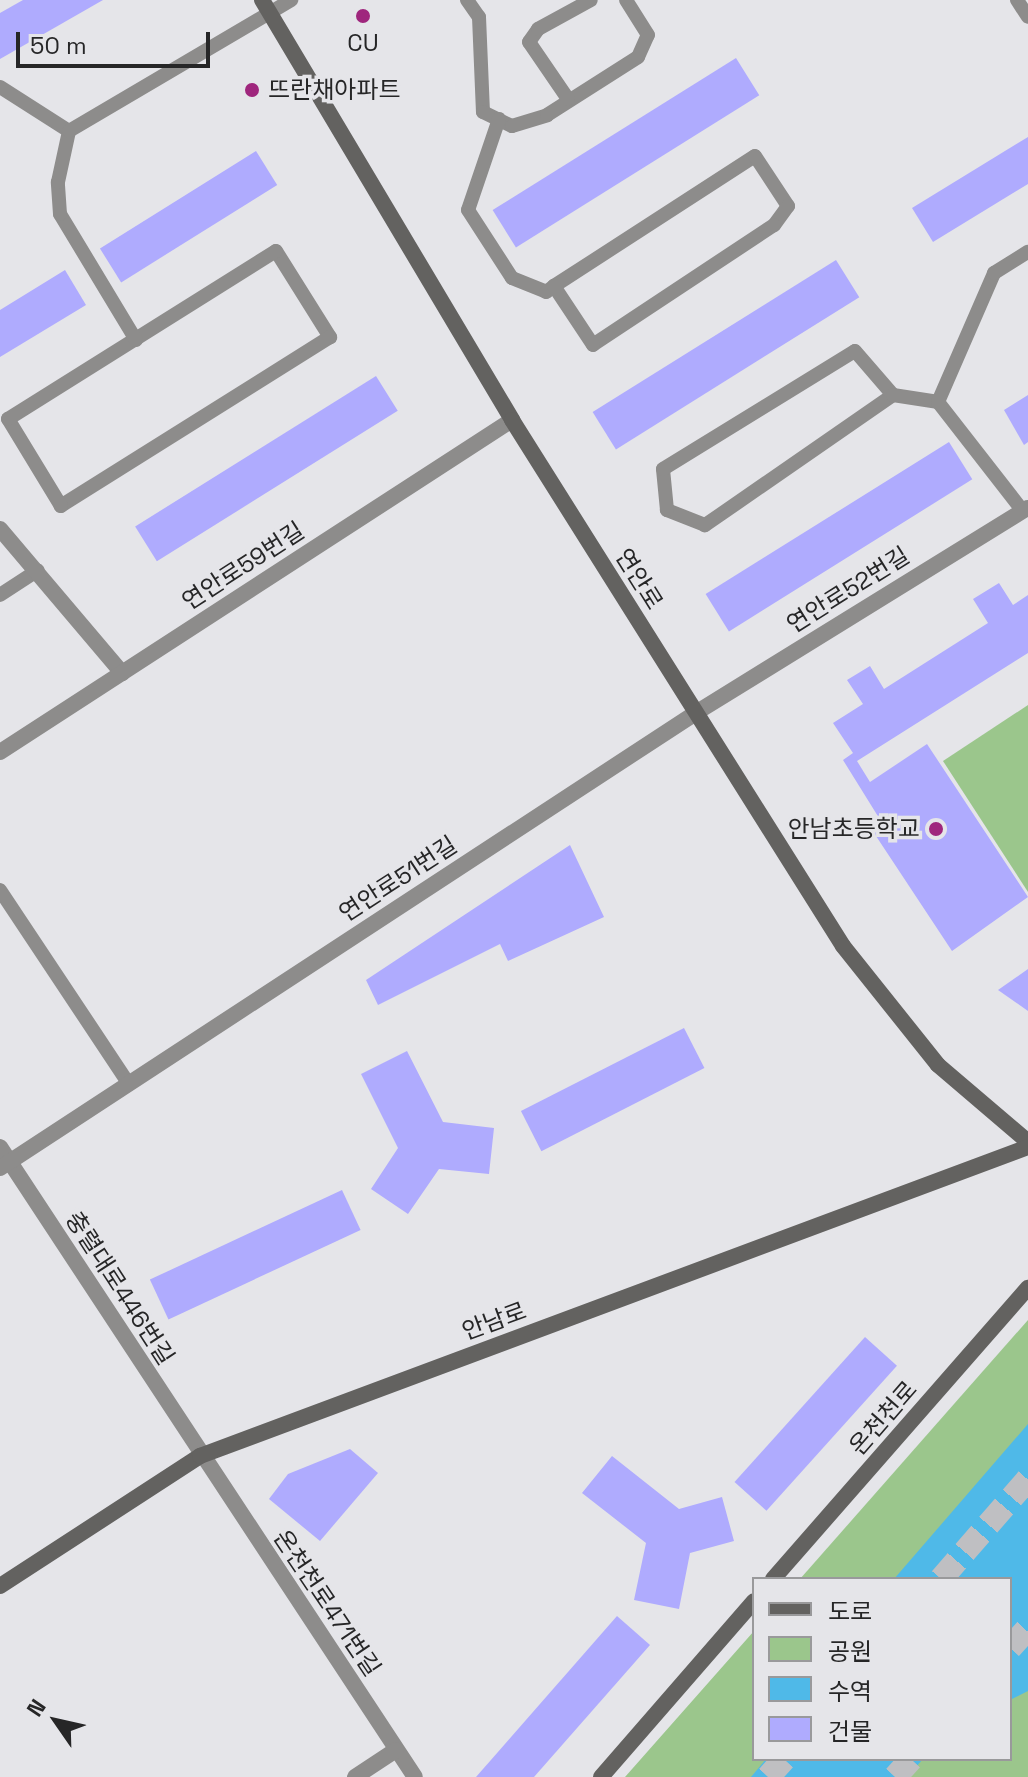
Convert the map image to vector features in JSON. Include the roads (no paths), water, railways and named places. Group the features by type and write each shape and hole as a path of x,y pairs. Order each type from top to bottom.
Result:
{"street":[{"name":"연안로","path":"266,7 512,420 694,714 900,1023 1028,1145"},
{"name":"연안로59번길","path":"0,752 512,420"},
{"name":"연안로52번길","path":"694,714 1026,510"},
{"path":"0,529 38,570 122,673"},
{"name":"연안로51번길","path":"5,1165 694,714"},
{"name":"안남로","path":"0,1586 200,1456 1028,1145"},
{"name":"충렬대로446번길","path":"0,1147 5,1165 200,1456"},
{"name":"온천천로","path":"775,1577 1028,1288"},
{"name":"온천천로471번길","path":"200,1456 415,1777"},
{"path":"601,1777 752,1603"},
{"path":"355,1777 396,1750"}],"lane":[{"path":"136,340 60,214 58,182 69,131 266,7 291,0"},
{"path":"467,0 479,17 483,112 512,126 568,99 638,57 648,35 626,0"},
{"path":"568,99 529,42 538,29 591,0"},
{"path":"1017,0 1028,17"},
{"path":"0,87 69,131"},
{"path":"499,119 468,210 512,278 546,292 554,286 755,156 788,206 774,225 593,345 554,286"},
{"path":"276,251 330,337 61,506 8,419 136,340 276,251"},
{"path":"938,402 994,273 1028,252"},
{"path":"893,395 705,525 667,510 663,469 855,351 893,395 938,402 1026,510"},
{"path":"0,595 38,570"},
{"path":"0,890 129,1084"}],"water":[{"path":"1028,1424 1028,1691 1012,1699 1012,1577 896,1577"},
{"path":"764,1761 921,1761 907,1777 751,1777"}],"tunnel":[{"path":"943,1577 1028,1479"},
{"path":"1012,1646 1028,1628"},
{"path":"768,1777 782,1761"},
{"path":"895,1777 909,1761"}],"place":[{"name":"CU","path":"363,16"},
{"name":"뜨란채아파트","path":"252,90"},
{"name":"안남초등학교","path":"936,829"}]}
